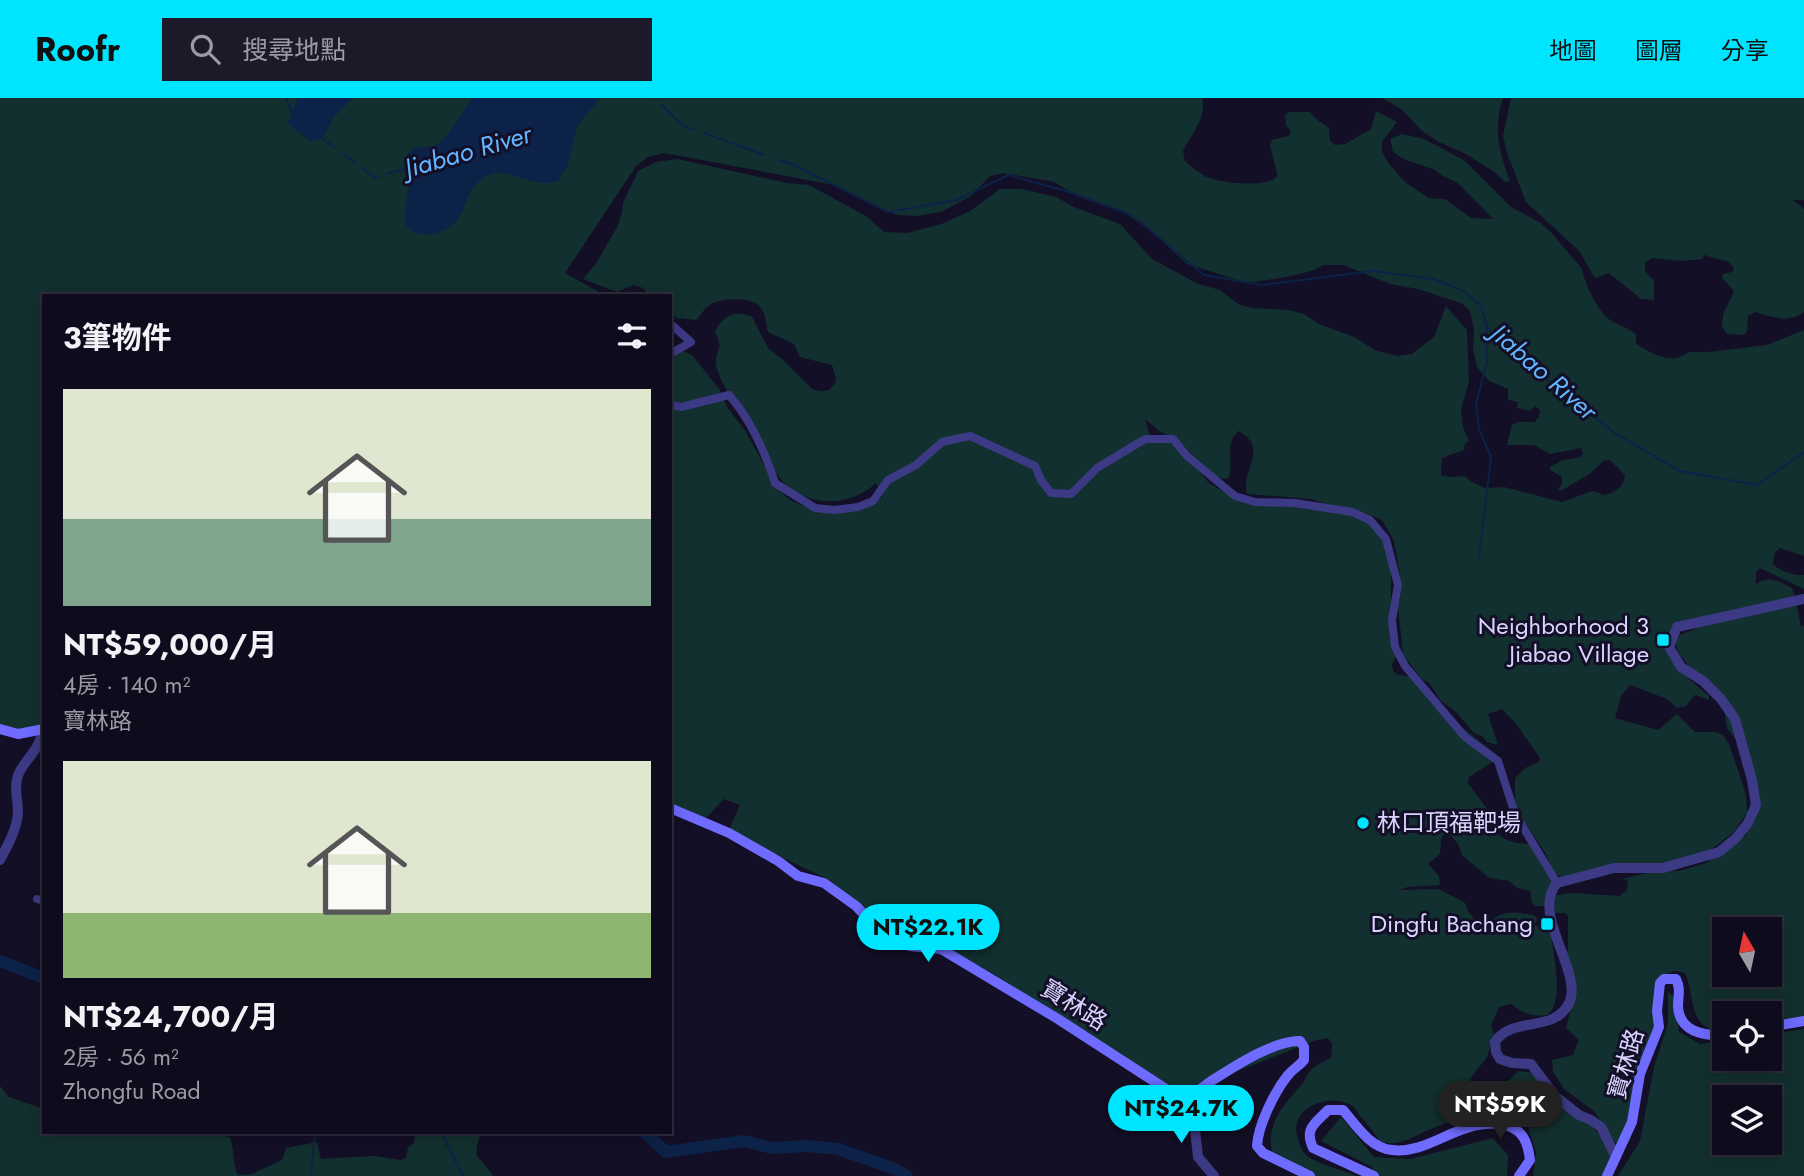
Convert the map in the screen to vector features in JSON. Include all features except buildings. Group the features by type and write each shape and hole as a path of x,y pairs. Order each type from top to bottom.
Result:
{"main road":[{"path":"0,729 18,734 42,729"},
{"name":"寶林路","path":"672,809 729,833 799,876 824,883 856,906 888,940 910,946 941,949 1058,1019 1169,1091 1192,1094"},
{"name":"寶林路","path":"1607,1176 1632,1122 1640,1074 1660,1027 1657,1011 1660,983 1664,979 1676,979 1680,993 1680,1014 1689,1027 1706,1036 1712,1036"},
{"path":"1782,1025 1804,1021"},
{"path":"1192,1094 1241,1063 1268,1050 1293,1041 1302,1042 1304,1060 1286,1077 1280,1087 1260,1126 1257,1146 1263,1153 1310,1176"},
{"path":"1374,1176 1313,1147 1310,1129 1328,1110 1343,1110 1370,1141 1392,1150 1419,1147 1473,1125 1494,1123 1514,1128 1528,1143 1530,1160 1519,1176"}],"street":[{"path":"672,353 691,342 673,326"},
{"path":"672,405 681,407 729,396 739,407 766,456 775,483 815,508 834,510 873,501 888,480 916,465 942,442 970,436 1035,466 1051,493 1070,494 1097,468 1145,439 1173,439 1187,456 1235,496 1255,502 1296,503 1352,512 1370,520 1386,539 1398,586 1392,620 1395,647 1405,666 1465,737 1498,761 1515,814 1557,883"},
{"path":"1616,1157 1601,1127 1555,1097 1531,1064 1511,1063 1500,1059 1495,1042 1508,1029 1557,1017 1570,1002 1570,982 1549,907 1552,890 1557,883 1614,868 1663,868 1719,852 1736,838 1748,823 1756,805 1735,719 1721,699 1703,681 1681,667 1669,647 1678,628 1804,599"},
{"path":"0,860 12,837 18,815 16,784 20,772 38,747 42,733"},
{"path":"1192,1094 1198,1157 1214,1176"}],"green space":[{"path":"0,98 1202,98 1201,119 1183,151 1185,161 1208,178 1246,184 1266,182 1277,176 1270,145 1272,140 1288,136 1291,132 1286,125 1285,115 1289,112 1310,112 1329,128 1330,141 1335,145 1345,144 1371,129 1376,111 1397,122 1382,142 1382,152 1406,183 1429,198 1445,199 1471,218 1493,219 1458,183 1393,152 1390,139 1402,134 1424,139 1464,160 1511,207 1550,231 1582,269 1596,304 1605,316 1636,334 1636,344 1649,351 1662,357 1676,358 1689,352 1767,345 1804,330 1804,556 1780,548 1775,552 1773,564 1787,573 1804,575 1804,589 1760,568 1756,572 1756,584 1769,579 1778,581 1792,588 1795,597 1676,626 1666,640 1666,652 1670,659 1709,696 1709,700 1695,695 1686,706 1677,708 1667,699 1630,685 1621,696 1615,718 1658,730 1677,714 1695,732 1716,732 1723,735 1729,744 1746,795 1747,813 1733,833 1710,850 1680,862 1563,878 1554,873 1546,854 1515,805 1515,778 1525,768 1539,762 1540,758 1517,725 1502,709 1488,714 1498,745 1487,742 1441,701 1429,683 1422,679 1403,655 1398,607 1401,593 1400,575 1394,541 1382,520 1311,499 1247,494 1252,445 1239,431 1232,441 1229,477 1225,479 1211,475 1180,442 1159,431 1145,419 1150,437 1175,444 1209,483 1232,497 1350,514 1373,524 1391,555 1391,603 1398,652 1392,664 1393,671 1397,675 1405,675 1414,680 1432,704 1496,754 1494,761 1469,777 1468,783 1490,813 1488,824 1507,840 1532,844 1554,880 1546,906 1536,906 1532,903 1530,891 1517,888 1509,881 1489,878 1462,855 1458,844 1445,833 1441,839 1440,854 1428,864 1439,876 1440,885 1399,890 1439,889 1465,903 1479,925 1504,914 1517,913 1535,916 1536,923 1524,921 1551,931 1557,988 1553,1008 1547,1015 1536,1016 1511,1004 1499,1007 1491,1026 1494,1034 1489,1051 1472,1076 1469,1088 1472,1092 1493,1091 1503,1086 1518,1071 1536,1073 1576,1116 1592,1125 1611,1151 1614,1164 1607,1176 1533,1176 1536,1152 1528,1127 1515,1121 1490,1117 1464,1119 1404,1141 1387,1143 1380,1142 1354,1107 1346,1103 1325,1101 1315,1104 1300,1116 1297,1125 1298,1138 1303,1151 1310,1158 1357,1176 1314,1176 1273,1155 1271,1134 1278,1116 1309,1072 1331,1057 1332,1044 1328,1038 1181,1093 1151,1077 994,974 938,943 919,943 884,926 858,907 830,880 728,832 740,805 724,799 702,822 672,810 672,346 692,355 720,390 727,407 746,432 776,487 790,500 813,510 832,514 883,497 876,483 851,498 823,501 797,492 785,484 776,473 760,438 734,402 716,366 719,346 715,333 717,327 735,314 752,317 768,348 811,388 826,391 836,379 832,365 800,357 794,344 768,332 763,312 755,303 736,299 716,302 709,305 696,320 676,318 672,312 672,294 648,294 643,288 634,285 617,292 583,279 597,262 617,227 623,203 638,171 656,162 677,159 787,183 809,185 866,216 884,232 908,233 944,223 970,211 1000,189 1022,189 1056,197 1074,207 1120,224 1152,259 1198,284 1220,290 1238,304 1304,314 1319,324 1354,337 1375,350 1397,356 1412,354 1434,337 1446,306 1467,330 1469,382 1461,409 1463,427 1469,441 1465,443 1464,450 1442,458 1441,475 1465,476 1485,488 1504,487 1562,502 1592,491 1605,495 1619,488 1623,482 1625,475 1610,460 1603,461 1591,473 1561,491 1558,489 1562,484 1562,477 1550,470 1550,467 1563,460 1581,457 1581,448 1550,454 1534,445 1507,445 1512,425 1518,422 1535,422 1540,410 1535,406 1530,411 1517,408 1518,402 1508,400 1508,389 1489,381 1477,367 1470,311 1463,304 1418,289 1390,284 1343,265 1324,265 1287,277 1241,281 1187,264 1150,230 1122,211 1071,192 1054,182 1004,173 990,176 971,196 941,212 917,216 897,215 834,185 664,153 648,157 636,166 565,273 602,294 42,294 42,728 22,731 0,724"},
{"path":"1382,98 1503,98 1498,130 1510,181 1505,182 1466,154 1422,131 1401,109"},
{"path":"1511,98 1804,98 1804,200 1793,200 1804,209 1804,312 1786,319 1755,312 1748,316 1747,331 1744,335 1727,334 1722,327 1723,315 1734,291 1722,278 1723,274 1732,272 1734,268 1729,262 1704,255 1702,259 1681,261 1652,258 1645,263 1645,271 1654,281 1654,300 1641,299 1609,273 1595,278 1579,251 1526,202 1503,136"},
{"path":"1794,604 1801,626 1804,626 1804,1017 1782,1022 1782,1001 1712,1001 1712,1030 1698,1019 1685,973 1673,972 1663,977 1654,1033 1630,1141 1625,1146 1618,1145 1609,1136 1595,1112 1564,1089 1553,1072 1552,1060 1573,1055 1579,1040 1566,1028 1572,1004 1566,951 1568,916 1565,913 1555,913 1552,896 1572,893 1620,896 1628,888 1627,880 1622,879 1646,873 1683,870 1706,863 1745,836 1753,822 1750,777 1738,743 1727,728 1724,708 1679,653 1675,644 1680,635 1700,627"},
{"path":"1668,992 1675,997 1679,1032 1700,1044 1712,1042 1712,1071 1782,1071 1782,1032 1804,1029 1804,1176 1618,1176 1640,1141 1654,1067 1668,1023"},
{"path":"0,1086 9,1097 42,1108 42,1134 221,1134 230,1138 238,1175 252,1174 282,1160 286,1148 317,1142 321,1159 374,1156 400,1160 406,1158 408,1147 413,1144 416,1134 481,1134 478,1157 493,1176 0,1176"},
{"path":"1341,1117 1374,1157 1410,1159 1493,1138 1508,1155 1507,1176 1376,1176 1372,1167 1321,1141"}],"water":[{"path":"298,98 353,98 334,117 322,139 311,141 288,122"},
{"path":"472,98 600,98 577,126 568,164 559,180 543,183 493,173 473,187 458,219 449,227 428,234 412,231 405,220 409,190 406,162 408,154 413,149 433,146 440,142 456,124"}],"waterway":[{"name":"Jiabao River","path":"286,98 292,112"},
{"name":"Jiabao River","path":"662,105 683,126 692,129"},
{"name":"Jiabao River","path":"704,133 765,155"},
{"name":"Jiabao River","path":"322,138 335,148"},
{"name":"Jiabao River","path":"343,154 354,162"},
{"name":"Jiabao River","path":"780,160 888,212 957,200 1008,175 1066,191 1132,215 1204,275 1262,285 1373,271 1433,279 1464,291 1481,306 1487,327 1510,350 1616,434 1680,471 1757,485 1804,452"},
{"name":"Jiabao River","path":"362,168 374,177 379,176"},
{"name":"Jiabao River","path":"387,174 408,168"},
{"path":"1479,557 1491,457 1479,429 1476,404 1487,362 1487,328"},
{"path":"0,961 42,977"},
{"path":"311,1176 315,1134"},
{"path":"442,1134 463,1176"},
{"path":"646,1134 666,1152 744,1141 772,1148 807,1146 838,1149 895,1169 907,1176"}],"place":[{"name":"Neighborhood 3 Jiabao Village","path":"1663,640"},
{"name":"林口頂福靶場","path":"1363,823"},
{"name":"Dingfu Bachang","path":"1547,924"}]}
